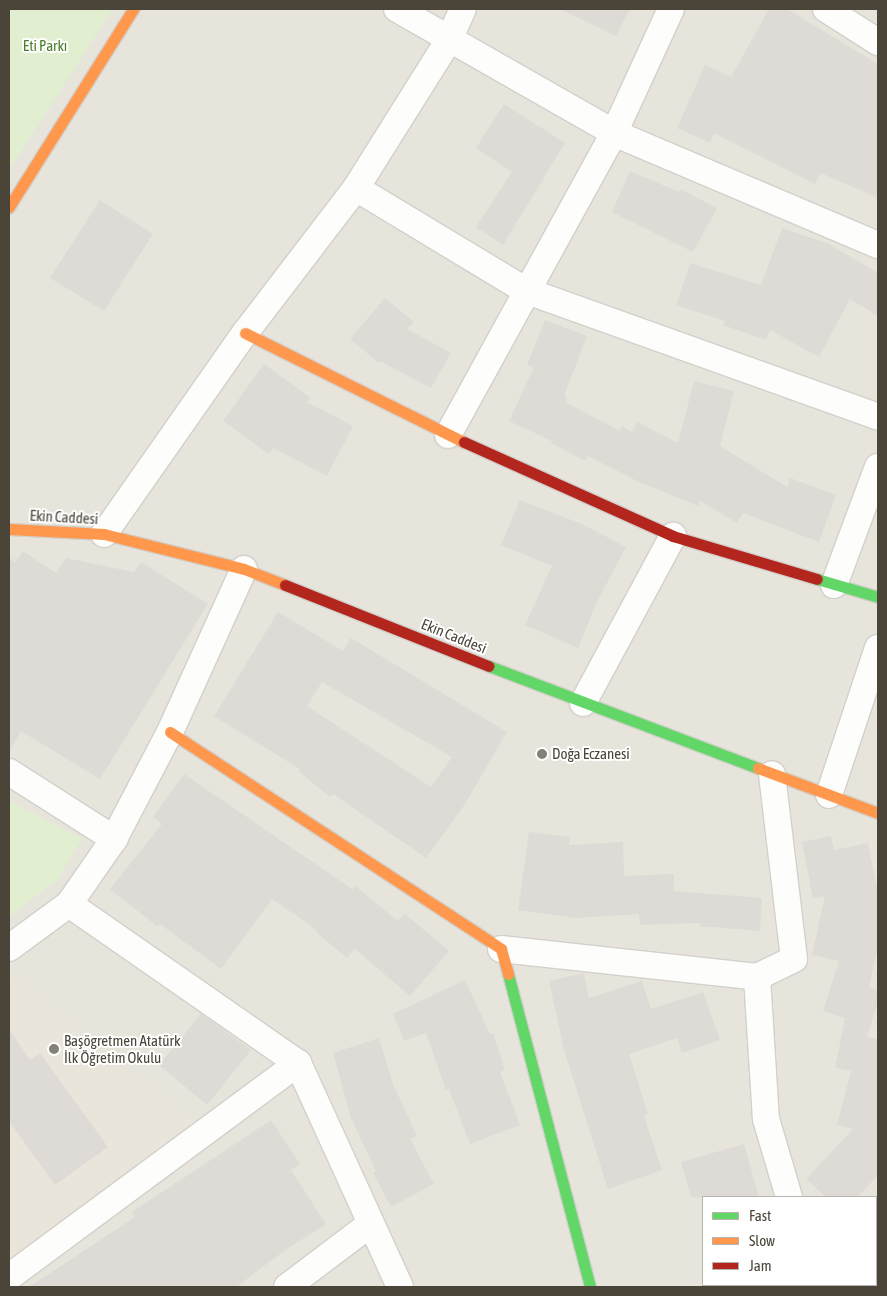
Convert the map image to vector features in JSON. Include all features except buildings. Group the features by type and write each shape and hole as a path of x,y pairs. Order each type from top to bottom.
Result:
{"street":[{"path":"9,207 133,9"},
{"path":"397,9 614,132 878,245"},
{"path":"104,534 245,333 356,188 449,40 463,9"},
{"path":"448,435 614,132 671,9"},
{"path":"826,9 878,42"},
{"path":"356,188 527,291 878,417"},
{"path":"245,333 448,435 673,536 834,585 878,596"},
{"path":"834,585 878,467"},
{"name":"Ekin Caddesi","path":"9,529 104,534 244,570 583,703 878,813"},
{"path":"583,703 673,536"},
{"path":"9,948 69,904 114,839 170,732 244,570"},
{"path":"830,794 878,648"},
{"path":"170,732 501,949 757,977 794,959 772,774"},
{"path":"9,772 114,839"},
{"path":"69,904 298,1063 369,1225 400,1287"},
{"path":"501,949 590,1287"},
{"path":"757,977 766,1119 789,1196"},
{"path":"9,1276 298,1063"},
{"path":"287,1287 369,1225"}],"shaded area":[{"path":"9,9 878,9 878,1287 9,1287"},
{"name":"Başögretmen Atatürk İlk Öğretim Okulu","path":"9,975 192,1123 9,1259"}],"green space":[{"name":"Eti Parkı","path":"9,9 113,9 9,170"},
{"path":"9,801 82,839 57,880 9,917"}],"traffic: fast":[{"path":"817,579 878,597"},
{"path":"489,666 758,768"},
{"path":"508,974 590,1287"}],"traffic: slow":[{"path":"9,207 133,9"},
{"path":"245,333 464,442"},
{"path":"9,529 104,534 244,569 285,585"},
{"path":"170,732 501,949 508,974"},
{"path":"758,768 878,813"}],"traffic: jam":[{"path":"464,442 673,536 817,579"},
{"path":"285,585 489,666"}],"place":[{"name":"Doğa Eczanesi","path":"542,754"},
{"name":"Başögretmen Atatürk İlk Öğretim Okulu","path":"54,1049"}]}
